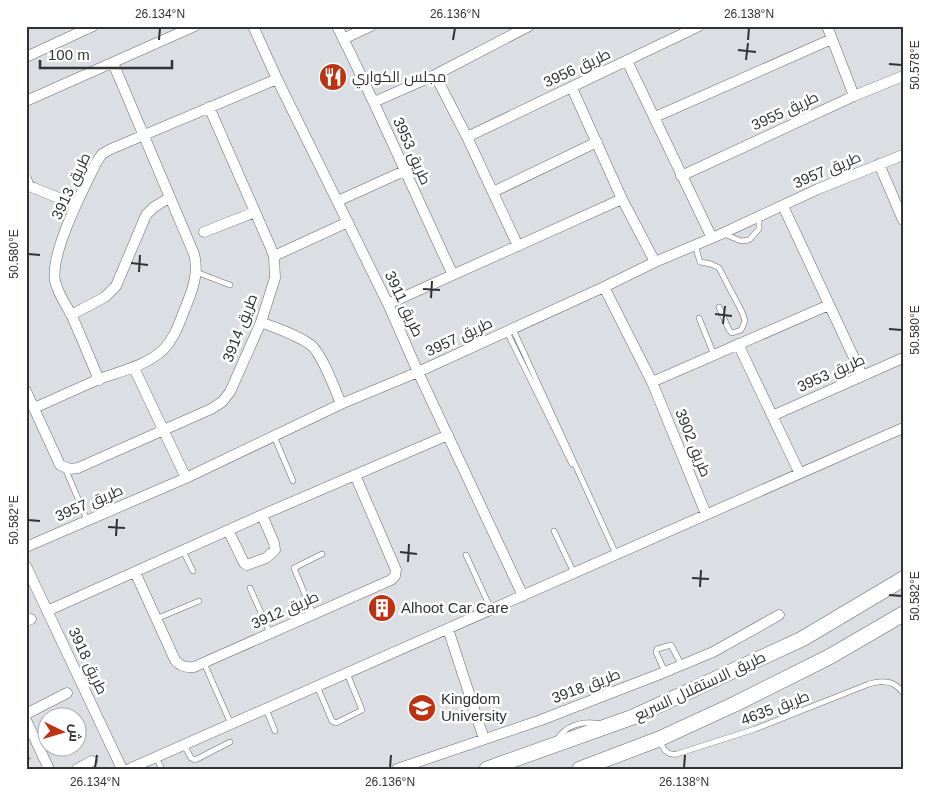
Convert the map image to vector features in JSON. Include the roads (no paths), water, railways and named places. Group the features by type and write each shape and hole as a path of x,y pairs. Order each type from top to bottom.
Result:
{"main road":[{"name":"طريق الاستقلال السريع","path":"488,769 633,717 802,638 903,579"},
{"name":"طريق الاستقلال السريع","path":"580,769 659,739 736,704 829,657 902,613"}],"street":[{"path":"26,57 93,26"},
{"path":"26,101 113,63 174,31 195,26"},
{"name":"طريق 3911","path":"254,26 277,79 388,304 523,596"},
{"name":"طريق 3953","path":"337,26 453,274"},
{"path":"344,39 371,26"},
{"path":"374,102 435,75 529,26"},
{"name":"طريق 3956","path":"467,136 572,88 699,26"},
{"path":"827,26 854,96"},
{"path":"655,117 832,39"},
{"path":"627,61 712,238"},
{"path":"34,408 99,380 134,368 162,350 170,341 189,300 196,272 194,254 145,134 113,63"},
{"path":"435,75 467,136 518,246"},
{"name":"طريق 3955","path":"682,176 854,96 903,76"},
{"name":"طريق 3913","path":"99,380 58,290 55,266 56,257 76,205 96,163 102,154 145,134 277,79"},
{"path":"572,88 622,199 655,262"},
{"name":"طريق 3914","path":"67,469 78,468 211,409 226,398 233,387 261,322 275,278 274,256 209,107"},
{"path":"493,192 597,142"},
{"name":"طريق 3957","path":"26,547 186,478 341,404 418,372 655,262 903,154"},
{"path":"879,164 903,220"},
{"path":"338,201 404,171"},
{"path":"27,184 76,205"},
{"path":"71,316 105,297 116,286 146,215 154,207 170,198"},
{"path":"388,304 622,199"},
{"path":"783,206 862,375"},
{"path":"204,232 256,212"},
{"path":"274,256 348,222"},
{"name":"طريق 3902","path":"604,287 652,382 706,514"},
{"path":"652,382 829,305"},
{"path":"261,322 296,336 312,346 320,357 341,404"},
{"path":"738,344 799,472"},
{"name":"طريق 3953","path":"772,416 903,358"},
{"path":"134,368 186,478"},
{"path":"26,391 60,466 67,469"},
{"path":"129,769 448,630 799,472 903,428"},
{"path":"47,610 262,514 448,435"},
{"name":"طريق 3912","path":"135,572 175,660 179,665 194,667 391,580 395,576 396,570 355,475"},
{"path":"228,530 244,563 247,565 266,558 275,550 262,514"},
{"name":"طريق 3918","path":"26,566 122,769"},
{"name":"طريق 3918","path":"397,769 541,720 665,672 713,652 779,615"},
{"path":"448,630 484,739"},
{"path":"26,714 67,693"},
{"path":"26,720 50,769"},
{"path":"77,769 92,762"}],"lane":[{"path":"722,233 741,241 749,240 759,229 759,216"},
{"path":"695,245 700,262 712,264 719,268 742,312 745,321 741,330 732,333 729,330 719,307"},
{"path":"196,272 230,285"},
{"path":"699,318 714,355"},
{"path":"510,330 616,554"},
{"path":"274,436 293,481"},
{"path":"67,469 87,520"},
{"path":"554,531 574,573"},
{"path":"182,550 194,571"},
{"path":"313,614 294,568 322,554"},
{"path":"466,555 491,610"},
{"path":"250,588 270,633"},
{"path":"156,619 199,601"},
{"path":"665,672 656,654 657,649 671,644 681,664"},
{"path":"204,662 231,724"},
{"path":"318,686 332,721 337,722 361,711 362,708 347,673"},
{"name":"طريق 4635","path":"659,739 666,752 677,754 755,730 880,681 892,683 903,693"},
{"path":"266,709 275,731"},
{"path":"184,745 191,758 195,760 230,742"},
{"path":"156,758 162,769"}],"place":[{"name":"مجلس الكواري","path":"333,77"},
{"name":"Alhoot Car Care","path":"382,608"},
{"name":"Kingdom University","path":"422,708"}]}
